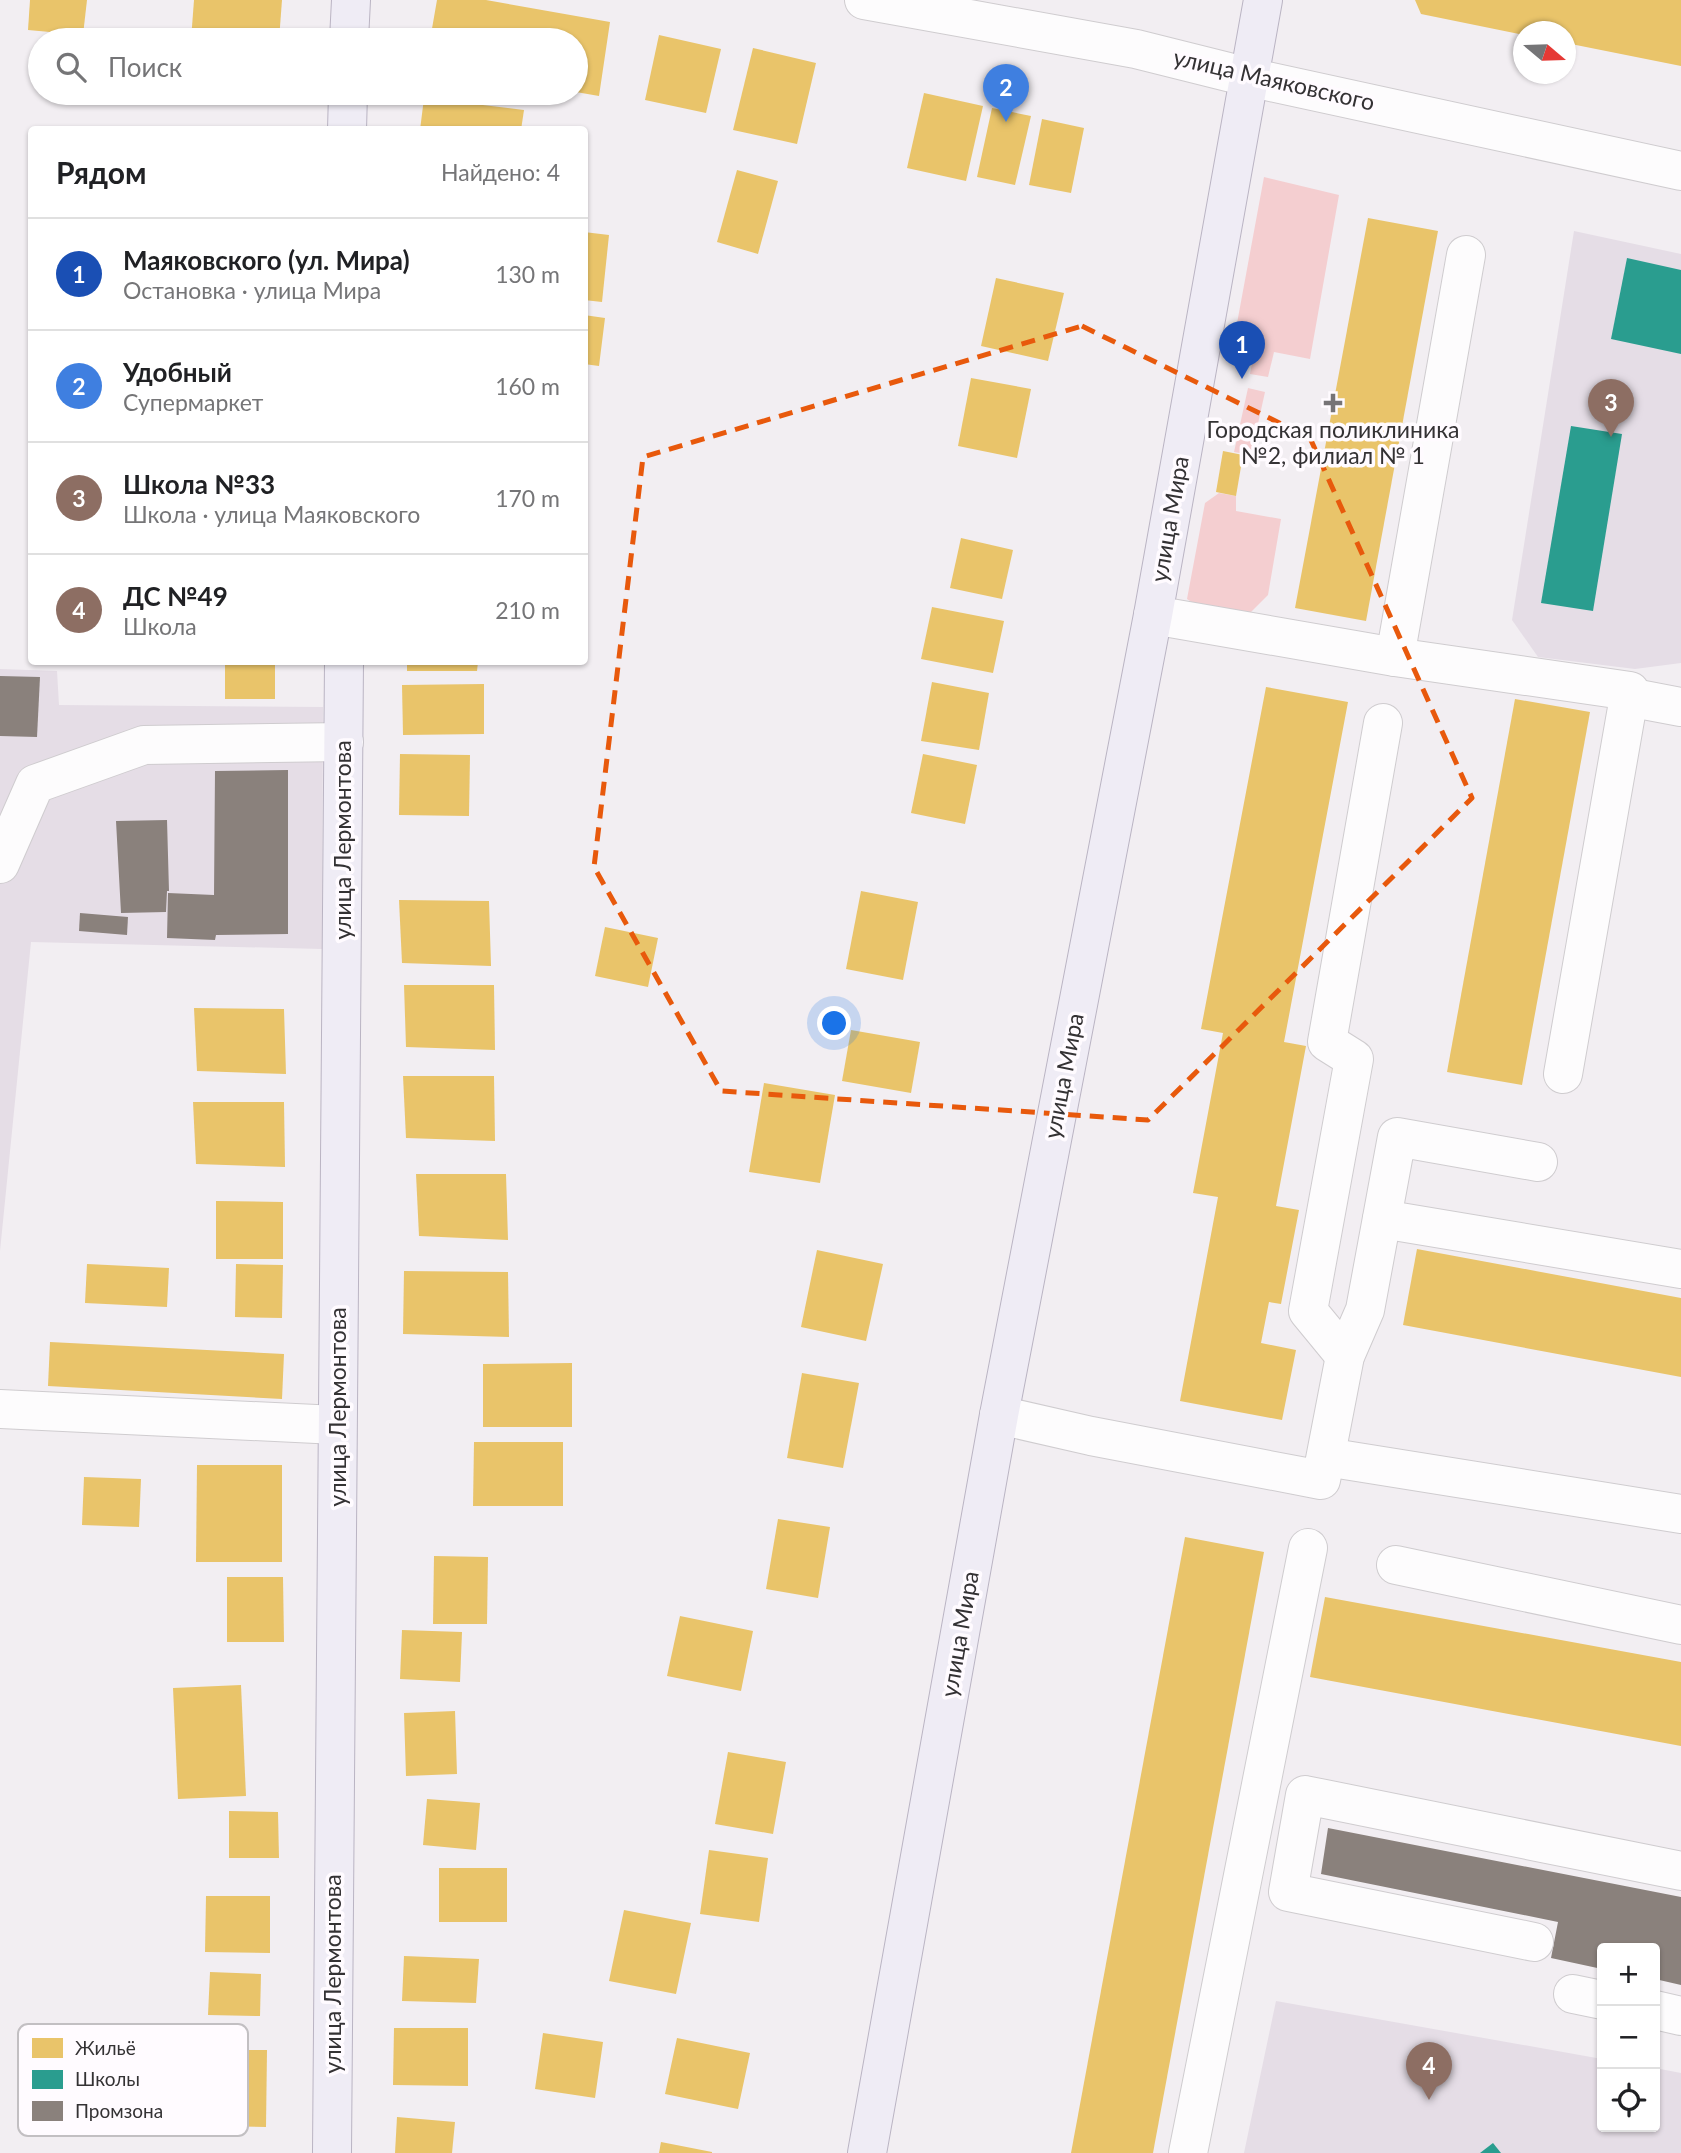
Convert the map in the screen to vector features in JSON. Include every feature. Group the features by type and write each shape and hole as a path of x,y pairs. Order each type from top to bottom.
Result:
{"main road":[{"path":"350,28 351,0"},
{"name":"улица Мира","path":"867,2153 999,1415 1153,615 1263,0"},
{"path":"347,126 348,105"},
{"name":"улица Лермонтова","path":"332,2153 344,665"}],"street":[{"name":"улица Маяковского","path":"864,0 1136,49 1248,77 1681,171"},
{"path":"1395,657 1466,256"},
{"path":"1153,615 1629,694 1681,707"},
{"path":"1629,694 1681,682"},
{"path":"1563,1074 1629,694"},
{"path":"1345,1356 1308,1311 1354,1059 1326,1042 1383,723"},
{"path":"0,864 17,784 144,745 344,742"},
{"path":"999,1415 1091,1436 1321,1480 1345,1356 1365,1310 1397,1137 1538,1161"},
{"path":"1382,1219 1681,1269"},
{"path":"0,1409 337,1425"},
{"path":"1326,1457 1681,1514"},
{"path":"1188,2153 1308,1548"},
{"path":"1396,1565 1681,1625"},
{"path":"1534,1942 1288,1892 1305,1795 1681,1871"},
{"path":"1660,2011 1681,2016"}],"highlighted area":[{"path":"1082,326 1310,438 1472,798 1148,1120 721,1091 594,867 643,457"}],"shaded area":[{"path":"1264,177 1339,195 1310,359 1274,352 1268,377 1250,374 1253,358 1233,345"},
{"path":"1574,231 1681,254 1681,663 1635,669 1538,657 1512,620"},
{"path":"1248,388 1265,392 1251,455 1234,452"},
{"path":"1219,493 1236,496 1236,511 1281,519 1268,595 1249,614 1196,605 1187,599 1205,503"},
{"path":"0,669 57,671 59,705 323,707 322,949 31,942 0,1251"},
{"path":"1276,2001 1597,2058 1597,2132 1660,2132 1660,2069 1681,2073 1681,2153 1244,2153"}],"building: Жильё":[{"path":"30,0 87,0 84,28 28,28"},
{"path":"194,0 282,0 280,28 192,28"},
{"path":"437,0 486,0 610,22 599,96 588,94 588,28 432,28"},
{"path":"1415,0 1681,0 1681,66 1576,45 1576,21 1513,21 1513,33 1421,14"},
{"path":"659,35 721,49 706,113 645,100"},
{"path":"753,48 816,63 797,144 733,130"},
{"path":"924,93 983,106 966,181 907,168"},
{"path":"423,105 482,105 524,110 522,126 420,126"},
{"path":"992,108 1031,116 1015,185 977,177"},
{"path":"1042,119 1084,128 1071,193 1029,185"},
{"path":"737,170 778,181 758,254 717,242"},
{"path":"1368,218 1438,231 1366,621 1295,608"},
{"path":"588,232 609,235 602,302 588,300"},
{"path":"996,278 1064,293 1048,361 981,346"},
{"path":"588,316 605,318 599,366 588,365"},
{"path":"971,378 1031,389 1017,458 958,446"},
{"path":"1223,451 1243,455 1236,496 1216,492"},
{"path":"961,538 1013,550 1002,599 950,588"},
{"path":"932,607 1004,621 993,673 921,659"},
{"path":"225,665 275,665 275,699 225,699"},
{"path":"407,665 478,665 477,671 407,671"},
{"path":"932,682 989,693 979,750 921,741"},
{"path":"484,684 484,734 403,735 402,685"},
{"path":"1266,687 1348,702 1284,1042 1306,1046 1276,1206 1299,1210 1281,1304 1269,1302 1261,1343 1296,1350 1282,1420 1180,1401 1218,1197 1193,1193 1223,1033 1201,1029"},
{"path":"1515,699 1590,712 1522,1085 1447,1072"},
{"path":"400,754 470,755 469,816 399,815"},
{"path":"923,754 977,765 965,824 911,813"},
{"path":"861,891 918,902 903,980 846,969"},
{"path":"399,900 489,901 491,966 402,963"},
{"path":"605,927 658,938 648,987 595,976"},
{"path":"404,985 494,985 495,1050 406,1047"},
{"path":"194,1008 284,1009 286,1074 197,1071"},
{"path":"851,1030 920,1042 911,1093 842,1081"},
{"path":"403,1076 494,1076 495,1141 406,1138"},
{"path":"764,1083 835,1095 820,1183 749,1172"},
{"path":"193,1102 284,1102 285,1167 196,1164"},
{"path":"416,1174 506,1174 508,1240 419,1236"},
{"path":"216,1201 283,1202 283,1259 216,1259"},
{"path":"1417,1249 1681,1298 1681,1377 1403,1325"},
{"path":"817,1250 883,1264 866,1341 801,1327"},
{"path":"87,1264 169,1268 167,1307 85,1303"},
{"path":"236,1264 283,1265 282,1318 235,1317"},
{"path":"404,1271 508,1272 509,1337 403,1334"},
{"path":"50,1342 284,1354 282,1399 48,1386"},
{"path":"572,1363 572,1427 483,1427 483,1364"},
{"path":"802,1373 859,1383 843,1468 787,1458"},
{"path":"474,1442 563,1442 563,1506 473,1506"},
{"path":"197,1465 282,1465 282,1562 196,1562"},
{"path":"84,1477 141,1479 139,1527 82,1525"},
{"path":"778,1519 830,1527 818,1598 766,1589"},
{"path":"1185,1537 1264,1552 1153,2153 1071,2153"},
{"path":"434,1556 488,1557 487,1624 433,1624"},
{"path":"227,1577 283,1577 284,1642 227,1642"},
{"path":"1325,1597 1681,1662 1681,1746 1310,1677"},
{"path":"680,1616 753,1631 741,1691 667,1676"},
{"path":"402,1630 462,1632 460,1682 400,1679"},
{"path":"241,1685 246,1796 178,1799 173,1688"},
{"path":"455,1711 457,1774 406,1776 404,1713"},
{"path":"728,1752 786,1762 773,1834 715,1824"},
{"path":"427,1799 480,1803 476,1850 423,1845"},
{"path":"229,1811 278,1812 279,1858 229,1858"},
{"path":"709,1850 768,1858 759,1922 700,1914"},
{"path":"439,1868 507,1868 507,1922 439,1922"},
{"path":"206,1896 270,1896 270,1953 205,1952"},
{"path":"624,1910 691,1923 676,1994 609,1981"},
{"path":"404,1956 479,1959 476,2003 402,2001"},
{"path":"210,1972 261,1974 260,2016 208,2015"},
{"path":"394,2028 468,2028 468,2086 393,2085"},
{"path":"543,2033 603,2042 595,2098 535,2089"},
{"path":"677,2038 750,2053 738,2109 665,2094"},
{"path":"248,2050 267,2050 266,2127 248,2127"},
{"path":"397,2117 455,2122 452,2153 395,2153"},
{"path":"661,2142 712,2152 712,2153 659,2153"}],"building: Школы":[{"path":"1627,258 1681,270 1681,354 1611,339"},
{"path":"1571,426 1622,434 1593,611 1541,603"},
{"path":"1493,2143 1501,2153 1480,2153"}],"building: Промзона":[{"path":"0,676 40,677 37,737 0,736"},
{"path":"288,770 288,934 216,935 215,940 167,938 168,893 214,895 215,771"},
{"path":"167,820 169,891 166,912 121,913 116,821"},
{"path":"80,913 128,917 127,935 79,931"},
{"path":"1328,1828 1681,1897 1681,1985 1660,1980 1660,1943 1597,1943 1597,1968 1551,1958 1558,1922 1321,1874"}],"place":[{"name":"Удобный","path":"1006,122"},
{"name":"Маяковского (ул. Мира)","path":"1242,379"},
{"name":"Городская поликлиника №2, филиал № 1","path":"1333,403"},
{"name":"Школа №33","path":"1611,437"},
{"name":"ДС №49","path":"1429,2100"}]}
